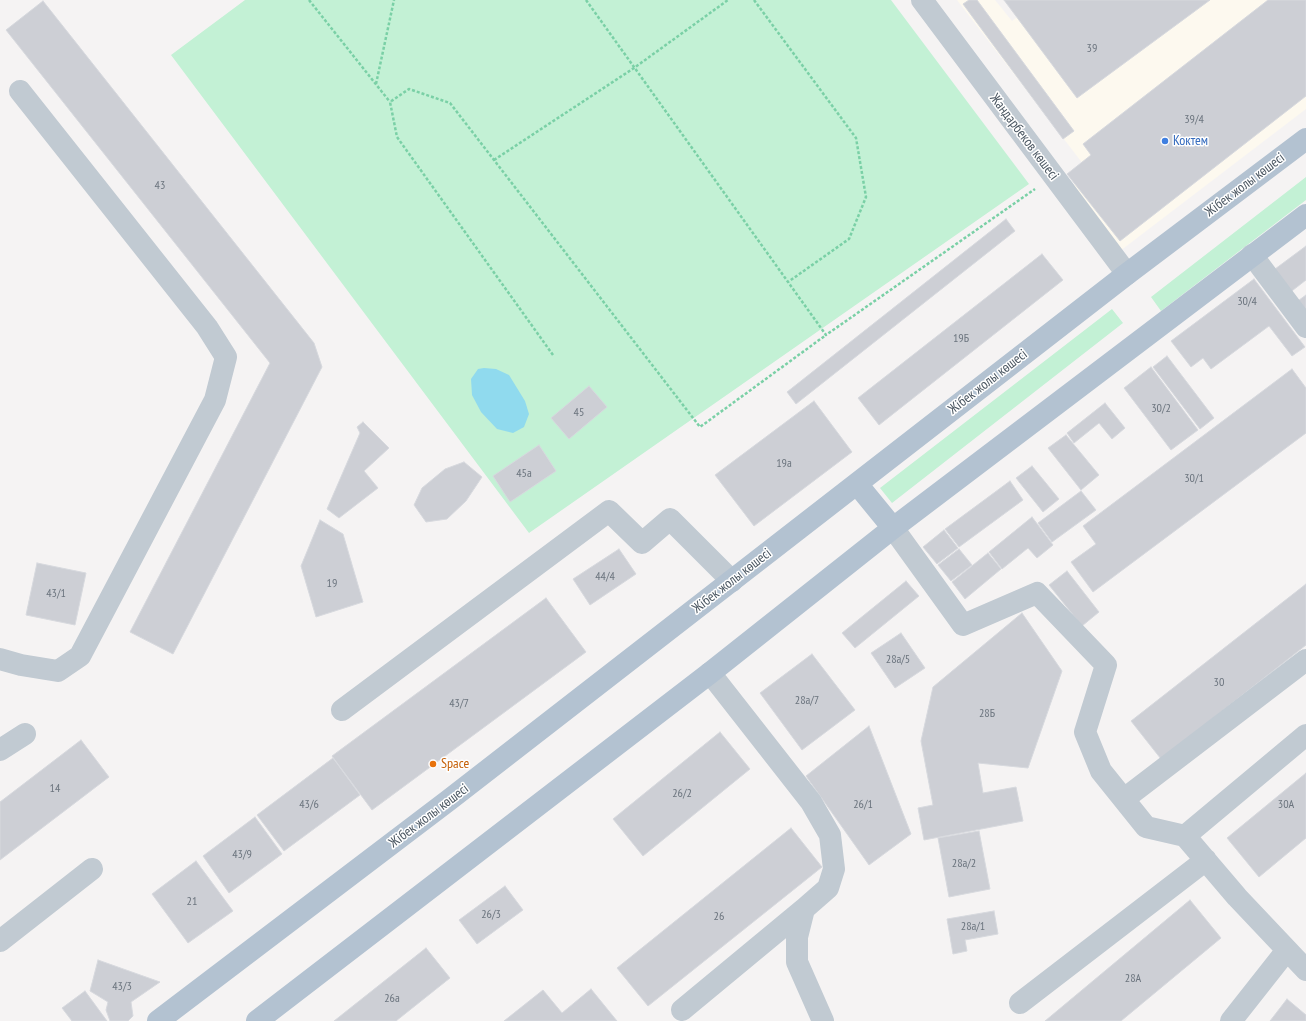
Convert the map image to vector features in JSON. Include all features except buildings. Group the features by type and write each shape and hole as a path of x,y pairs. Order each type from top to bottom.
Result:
{"main road":[{"name":"Жібек жолы көшесі","path":"158,1021 449,800 1127,274 1306,139"},
{"path":"257,1021 710,673 894,528 1306,215"},
{"path":"857,484 894,528"}],"street":[{"name":"Жандарбеков көшесі","path":"922,0 1127,274"},
{"path":"0,659 21,666 58,671 80,656 215,400 226,357 207,327 20,91"},
{"path":"1252,255 1306,327"},
{"path":"342,710 609,511 642,543 670,519 732,581"},
{"path":"894,528 963,625 1037,594 1106,665 1085,732 1101,771 1146,827 1185,836 1237,897 1306,970"},
{"path":"1124,800 1306,660"},
{"path":"682,1010 828,888 834,869 830,835 811,802 710,673"},
{"path":"0,750 25,734"},
{"path":"1185,836 1306,735"},
{"path":"1020,1002 1206,860"},
{"path":"0,941 92,869"},
{"path":"804,909 797,937 797,962 823,1021"},
{"path":"1231,1021 1287,950"}],"path":[{"path":"309,0 390,102 397,137 553,355"},
{"path":"376,84 394,0"},
{"path":"586,0 826,335"},
{"path":"494,160 634,68 728,0"},
{"path":"754,0 856,138 866,197 849,239 788,282"},
{"path":"390,102 409,89 450,103 700,427 826,335 1054,176"}],"shaded area":[{"name":"Коктем","path":"957,0 995,0 1012,21 1038,1 1037,0 1306,0 1306,109 1120,251 1071,187 1090,173"}],"green space":[{"path":"245,0 891,0 1029,184 529,533 171,55"},
{"path":"1306,177 1306,200 1161,311 1151,297"},
{"path":"1112,309 1123,323 892,503 880,488"}],"water":[{"path":"478,369 496,369 509,375 525,401 529,414 524,427 513,433 497,429 481,412 472,395 471,379"}],"place":[{"name":"Коктем","path":"1165,141"},
{"name":"Space","path":"433,764"}]}
